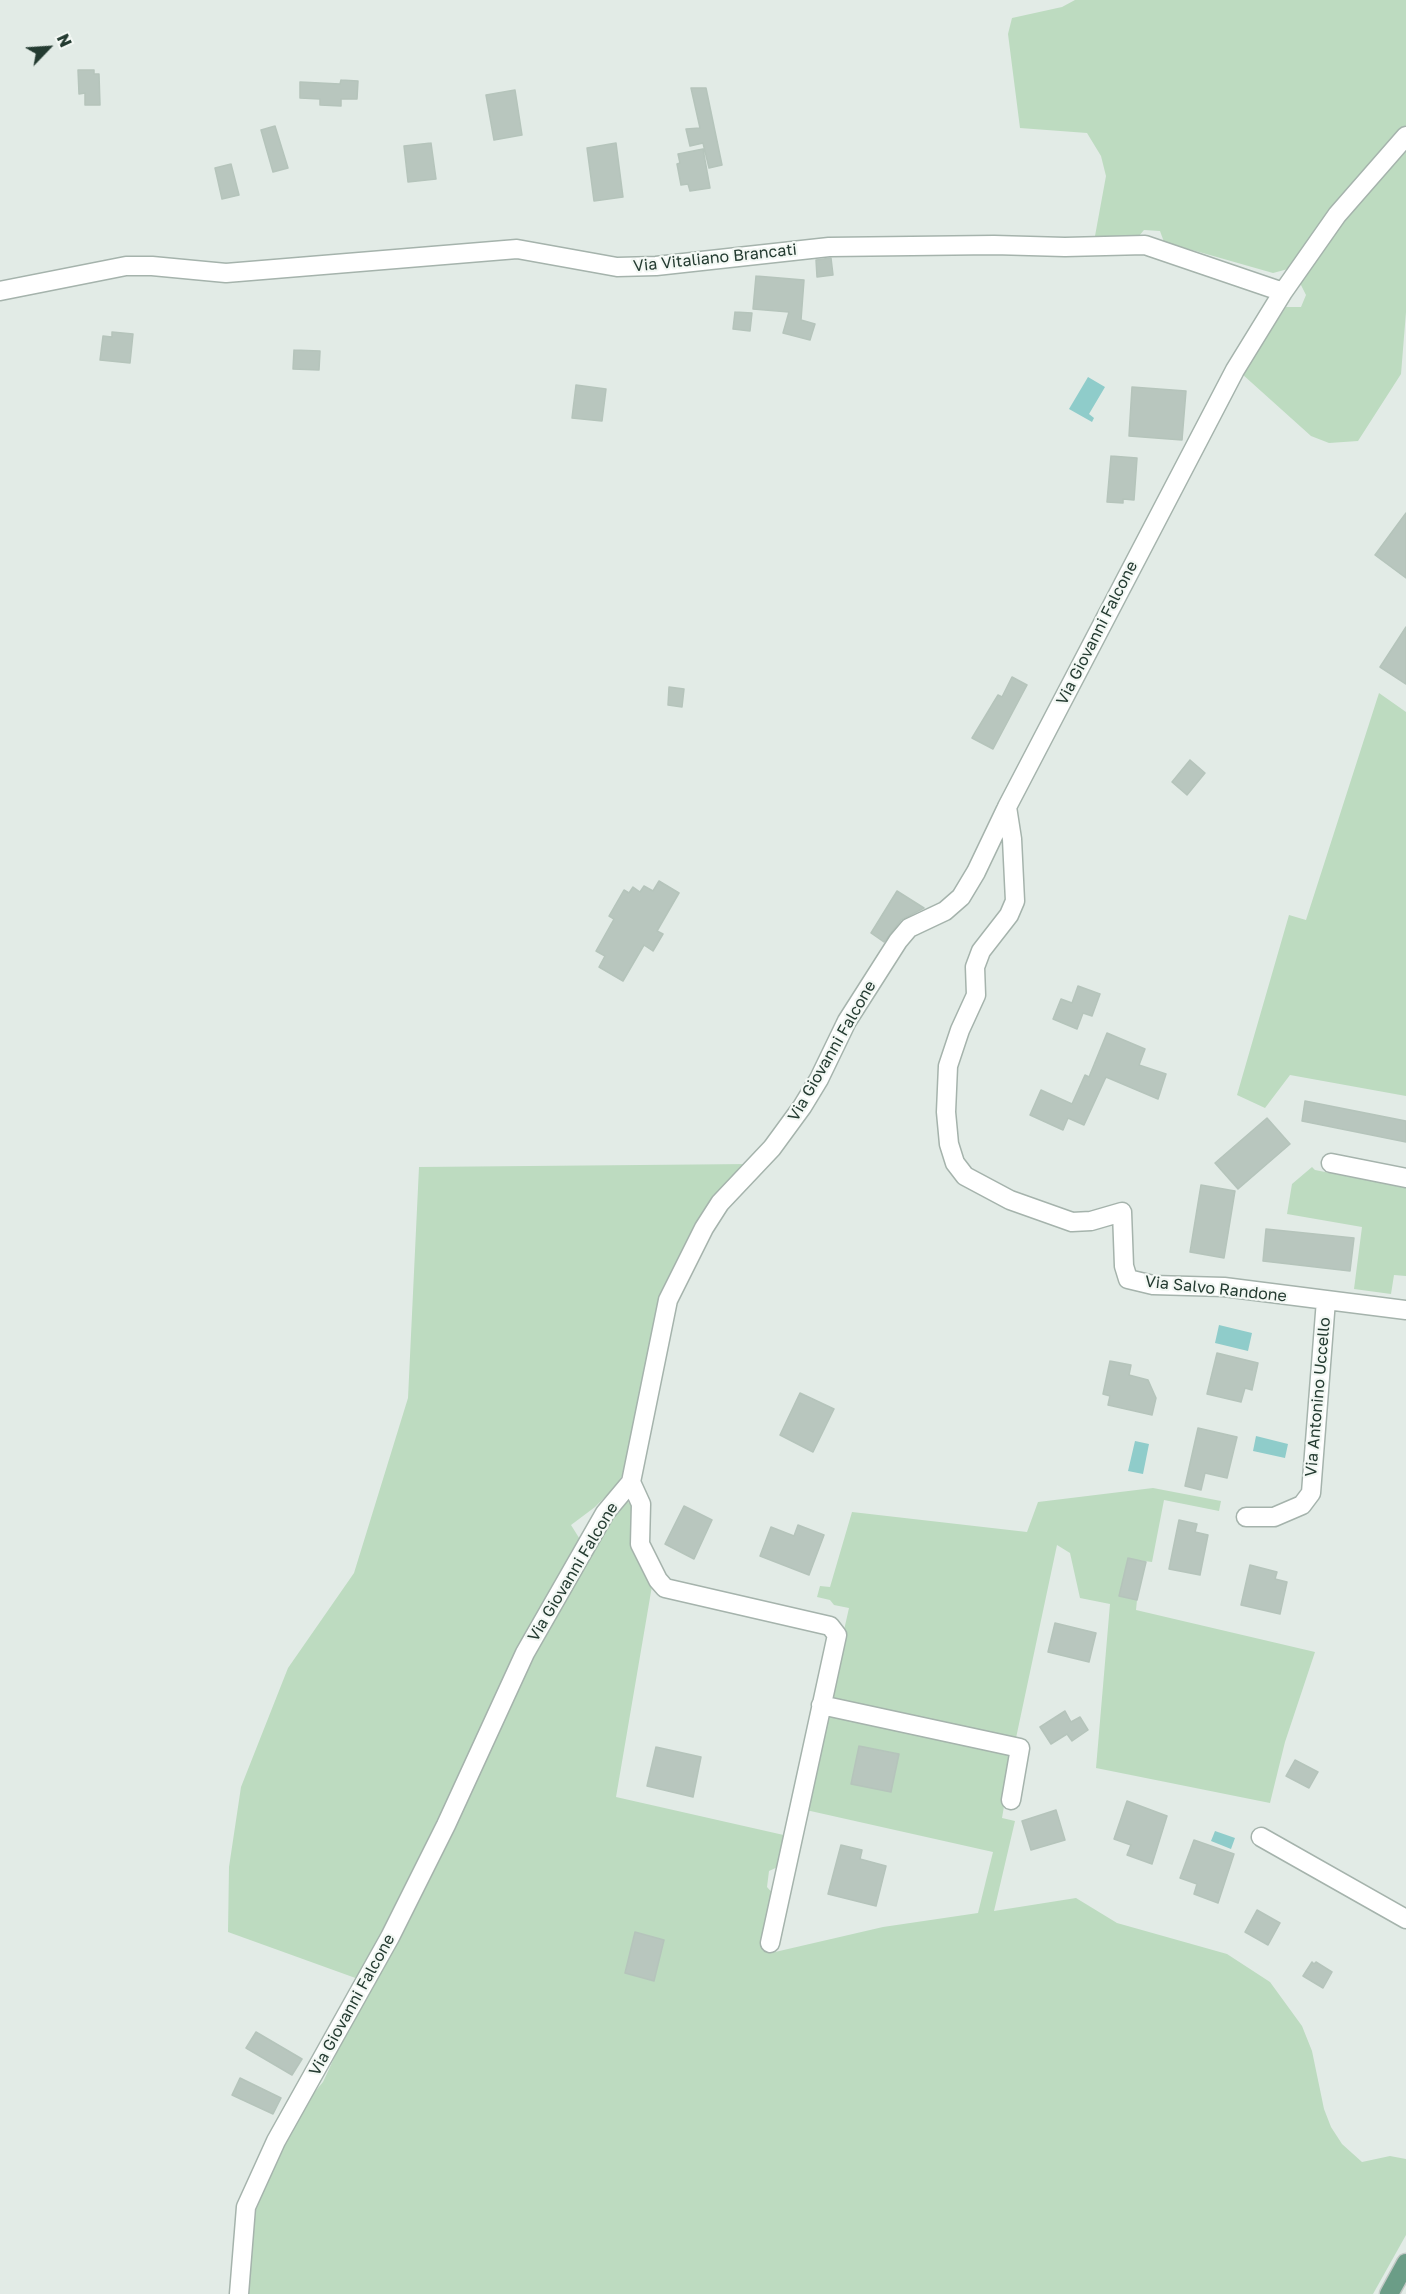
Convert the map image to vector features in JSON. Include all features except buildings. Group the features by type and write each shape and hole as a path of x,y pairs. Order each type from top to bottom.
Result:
{"main road":[{"path":"1389,2294 1406,2263"}],"street":[{"name":"Via Giovanni Falcone","path":"239,2294 246,2207 276,2140 390,1937 446,1825 525,1653 605,1513 631,1482 668,1300 704,1228 720,1203 766,1155 802,1107 819,1079 847,1021 898,940 909,928 945,911 961,897 1235,370 1283,292 1337,215 1406,136"},
{"name":"Via Vitaliano Brancati","path":"0,291 126,266 152,266 226,273 517,249 618,267 656,266 829,247 1145,245 1283,292"},
{"name":"Via Salvo Randone","path":"1007,807 1012,839 1015,902 1009,915 981,951 975,967 976,995 960,1030 948,1066 946,1112 952,1154 955,1163 965,1176 1010,1200 1072,1222 1091,1221 1122,1212 1124,1266 1128,1279 1153,1285 1224,1287 1406,1310"},
{"path":"1331,1163 1406,1178"},
{"name":"Via Antonino Uccello","path":"1246,1517 1274,1517 1302,1505 1311,1493 1326,1300"},
{"path":"631,1482 641,1504 640,1545 658,1580 665,1588 830,1626 837,1635 770,1943"},
{"path":"822,1705 1020,1748 1011,1800"},
{"path":"1261,1837 1406,1919"}],"green space":[{"path":"1075,0 1406,0 1406,125 1344,194 1288,269 1273,273 1164,242 1160,231 1144,230 1139,236 1095,236 1106,176 1101,156 1087,133 1020,128 1008,34 1012,18 1062,7"},
{"path":"1406,142 1406,312 1401,374 1358,441 1329,443 1311,436 1242,374 1286,307 1301,307 1306,295 1300,283 1345,216"},
{"path":"1379,693 1406,712 1406,1096 1290,1075 1265,1108 1237,1095 1289,915 1306,920"},
{"path":"750,1164 692,1233 626,1469 616,1486 595,1507 571,1525 581,1541 361,1980 228,1932 229,1867 241,1787 288,1668 354,1573 408,1398 419,1167"},
{"path":"1312,1167 1315,1170 1406,1188 1406,1276 1394,1275 1391,1294 1354,1289 1362,1227 1287,1214 1292,1184"},
{"path":"1153,1488 1221,1501 1219,1511 1164,1500 1152,1562 1128,1559 1119,1596 1137,1600 1136,1610 1315,1652 1285,1742 1270,1803 1096,1768 1110,1604 1080,1598 1070,1553 1057,1545 1016,1738 834,1700 830,1692 849,1608 834,1605 830,1600 817,1597 820,1586 830,1587 852,1512 1027,1532 1038,1502"},
{"path":"627,1501 634,1507 636,1549 644,1574 652,1586 616,1797 788,1836 782,1865 769,1871 767,1887 775,1896 764,1952 775,1952 883,1927 978,1913 993,1852 806,1810 827,1713 1013,1753 1002,1818 1015,1821 994,1911 1076,1898 1117,1923 1227,1954 1270,1982 1302,2026 1312,2051 1324,2109 1331,2127 1342,2144 1362,2162 1390,2156 1406,2159 1406,2235 1373,2294 244,2294 251,2216 259,2191 307,2101 323,2082 450,1834 536,1653 599,1539 623,1502"}],"water":[{"path":"1088,377 1105,387 1089,414 1094,418 1092,422 1069,409"},
{"path":"1219,1325 1252,1333 1248,1351 1215,1343"},
{"path":"1256,1436 1288,1444 1285,1458 1253,1451"},
{"path":"1135,1441 1149,1444 1143,1474 1128,1471"},
{"path":"1215,1831 1235,1838 1231,1849 1211,1841"}]}
